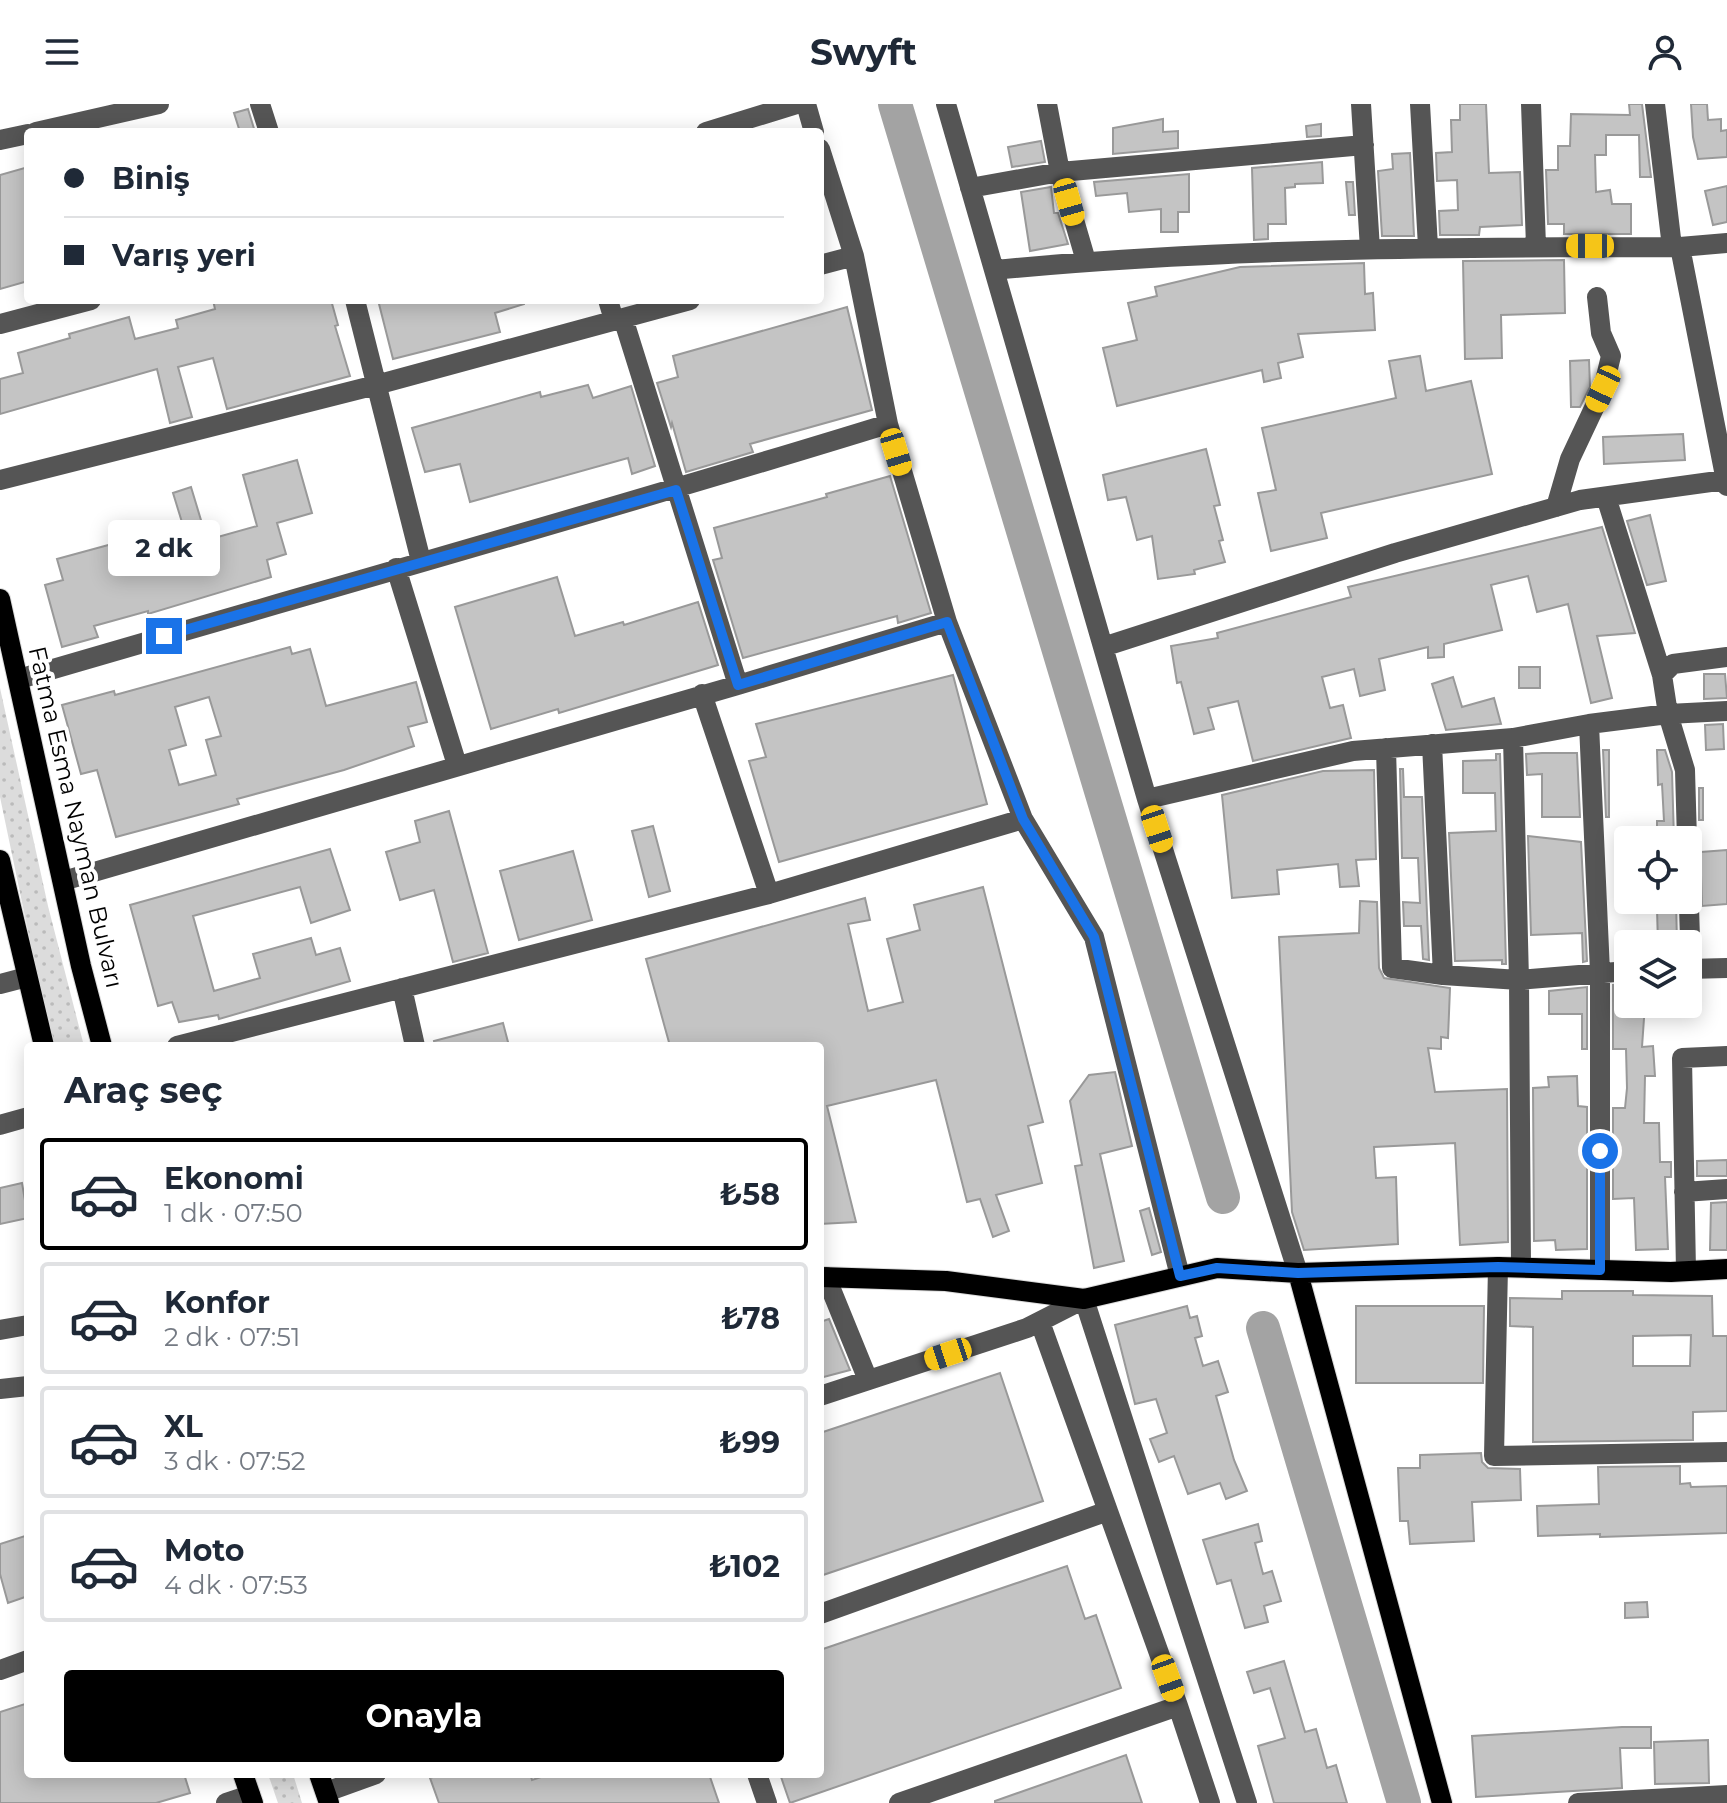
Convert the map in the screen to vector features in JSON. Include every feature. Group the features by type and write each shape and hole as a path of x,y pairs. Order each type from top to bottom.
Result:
{"main road":[{"name":"Fatma Esma Nayman Bulvarı","path":"0,599 101,1042"},
{"path":"0,860 43,1042"},
{"path":"824,1277 946,1281 1084,1299 1217,1268 1298,1273 1498,1267 1727,1269"},
{"path":"1298,1273 1442,1803"},
{"path":"244,1778 251,1799"}],"street":[{"path":"54,128 159,104"},
{"path":"260,104 268,128"},
{"path":"719,128 797,104"},
{"path":"806,104 813,128"},
{"path":"946,104 1147,799 1298,1273"},
{"path":"1047,104 1060,172 1086,261"},
{"path":"1361,104 1370,249"},
{"path":"1420,104 1428,247"},
{"path":"1531,104 1536,246"},
{"path":"1103,647 1395,553 1580,500 1726,483 1676,247 1655,104"},
{"path":"0,140 24,135"},
{"path":"970,188 1060,172 1364,145"},
{"path":"824,162 854,256 888,424 947,622 1023,819 1094,937 1180,1276"},
{"path":"994,270 1086,261 1370,249 1676,247 1727,243"},
{"path":"824,264 854,256"},
{"path":"1556,507 1570,459 1603,389 1611,356 1601,333 1597,297"},
{"path":"0,324 76,304"},
{"path":"356,304 421,561"},
{"path":"610,304 618,319 676,490 738,685"},
{"path":"0,480 376,385 675,304"},
{"path":"19,679 396,568 676,490 888,424"},
{"path":"1606,497 1662,675 1668,714 1685,770 1687,826"},
{"path":"396,568 457,765"},
{"path":"63,881 947,622"},
{"path":"1662,675 1673,664 1727,657"},
{"path":"702,694 769,894"},
{"path":"1147,799 1353,751 1513,738 1668,714 1727,711"},
{"path":"1589,724 1600,972 1600,1270"},
{"path":"1513,738 1521,1267"},
{"path":"1432,744 1443,975"},
{"path":"1386,748 1392,968 1519,980 1614,972"},
{"path":"193,1042 769,894 1023,819"},
{"path":"1702,969 1727,968"},
{"path":"0,984 27,977"},
{"path":"402,988 414,1042"},
{"path":"1686,1271 1682,1058 1727,1056"},
{"path":"0,1125 24,1118"},
{"path":"1684,1192 1727,1189"},
{"path":"1498,1267 1494,1456 1727,1452"},
{"path":"824,1279 868,1380"},
{"path":"824,1395 1027,1328 1084,1299 1247,1803"},
{"path":"1040,1322 1210,1803"},
{"path":"0,1389 24,1386"},
{"path":"824,1613 1108,1511"},
{"path":"0,1670 24,1661"},
{"path":"899,1803 1178,1706"},
{"path":"325,1790 363,1778"},
{"path":"758,1778 767,1803"},
{"path":"1578,1803 1727,1795"},
{"path":"226,1803 251,1799"}],"shaded area":[{"path":"0,688 48,906 83,1042 51,1042 0,797"},
{"path":"269,1778 294,1778 302,1803 278,1803"}],"building":[{"path":"1460,104 1486,104 1489,173 1520,172 1522,225 1480,227 1479,235 1440,235 1439,211 1458,210 1457,180 1437,181 1436,153 1452,152 1451,120 1460,120"},
{"path":"1629,104 1642,104 1651,177 1640,177 1639,135 1606,135 1606,155 1595,155 1596,192 1610,190 1612,204 1631,204 1631,234 1564,234 1564,224 1548,224 1546,170 1558,170 1558,146 1570,146 1571,114 1630,115"},
{"path":"1691,104 1707,104 1708,120 1721,119 1721,131 1727,130 1727,157 1698,159"},
{"path":"248,109 254,128 239,128 234,113"},
{"path":"1163,119 1163,132 1178,131 1178,148 1113,154 1113,128"},
{"path":"1321,124 1321,136 1307,137 1306,126"},
{"path":"1041,141 1045,162 1012,167 1008,147"},
{"path":"1410,153 1414,236 1382,236 1378,171 1393,169 1392,154"},
{"path":"1322,162 1323,183 1295,184 1295,187 1285,188 1286,224 1268,224 1268,239 1254,240 1252,168"},
{"path":"24,168 24,282 0,289 0,175"},
{"path":"1189,174 1189,212 1178,212 1178,232 1161,232 1161,209 1129,212 1127,193 1096,196 1094,182"},
{"path":"1346,182 1353,182 1355,215 1349,215"},
{"path":"1727,186 1727,222 1713,225 1705,191"},
{"path":"1051,187 1054,213 1058,213 1068,244 1030,251 1021,192"},
{"path":"1564,260 1565,313 1501,315 1502,358 1465,359 1463,261"},
{"path":"1364,263 1365,294 1373,293 1375,330 1298,334 1303,357 1278,363 1281,378 1264,382 1262,370 1117,406 1103,348 1137,340 1128,303 1157,296 1155,287 1240,267"},
{"path":"214,304 332,304 338,325 335,326 350,376 227,409 213,358 178,367 192,417 170,423 157,369 0,414 0,379 23,373 18,353 129,317 135,339 178,328 176,320 215,309"},
{"path":"379,304 524,304 495,313 500,332 393,359"},
{"path":"847,307 872,410 750,444 753,452 686,472 657,383 678,377 673,356"},
{"path":"1420,356 1426,391 1471,381 1492,474 1321,513 1327,538 1271,551 1258,493 1276,490 1262,428 1396,398 1389,361"},
{"path":"1589,360 1590,387 1580,407 1571,407 1570,361"},
{"path":"588,385 593,398 631,386 655,466 632,474 628,458 470,502 460,464 425,472 412,428 540,392 541,397"},
{"path":"1683,434 1685,460 1604,464 1603,437"},
{"path":"1206,449 1220,505 1214,506 1225,562 1194,570 1195,574 1158,579 1152,536 1137,540 1126,497 1108,500 1103,475"},
{"path":"297,460 312,513 277,523 286,554 267,560 271,577 148,614 148,611 94,626 98,637 62,647 45,585 63,580 57,559 112,544 118,566 189,545 173,493 191,487 207,540 257,526 243,475"},
{"path":"890,476 931,613 898,623 897,616 743,658 713,560 722,558 714,528"},
{"path":"1650,515 1666,581 1647,585 1627,521"},
{"path":"1602,527 1635,633 1597,636 1612,698 1591,703 1568,604 1537,612 1528,576 1491,585 1502,630 1444,644 1444,657 1428,658 1428,647 1379,659 1385,690 1360,696 1354,669 1322,677 1330,708 1343,705 1351,738 1253,761 1238,701 1208,708 1214,729 1194,734 1181,682 1177,683 1171,646 1218,638 1217,633 1351,597 1348,587"},
{"path":"557,577 575,636 623,622 624,625 698,602 718,665 559,713 558,709 491,729 455,607"},
{"path":"290,647 292,654 310,649 326,706 416,682 427,722 408,727 414,746 344,770 237,799 239,804 116,837 97,770 81,774 62,705 114,691 115,695","holes":["209,697 221,736 206,740 216,775 179,785 169,750 186,745 175,707"]},
{"path":"1519,667 1540,667 1540,688 1519,688"},
{"path":"1704,674 1725,674 1727,698 1704,699"},
{"path":"953,675 987,804 779,862 749,761 766,757 756,724"},
{"path":"1453,677 1462,707 1494,698 1501,724 1446,730 1432,684"},
{"path":"1723,724 1724,749 1706,750 1705,725"},
{"path":"1603,750 1609,750 1609,817 1606,817"},
{"path":"1657,750 1665,750 1672,772 1674,826 1657,826 1657,821 1664,821 1662,784 1658,785"},
{"path":"1577,753 1580,817 1542,817 1542,774 1527,775 1526,754"},
{"path":"1496,754 1500,754 1506,964 1502,964 1502,960 1455,961 1449,833 1496,831 1495,793 1463,793 1463,761 1496,760"},
{"path":"1400,769 1403,769 1404,797 1422,797 1429,960 1423,959 1421,926 1404,926 1403,902 1420,903 1418,858 1402,858"},
{"path":"1374,770 1376,859 1356,860 1359,886 1340,887 1338,864 1277,870 1279,894 1232,898 1222,795 1323,771"},
{"path":"1699,788 1703,788 1703,820 1699,820"},
{"path":"449,811 488,953 453,962 434,890 400,900 386,852 420,842 415,821"},
{"path":"653,826 670,891 649,897 632,831"},
{"path":"1528,836 1581,842 1587,961 1583,962 1582,933 1531,935"},
{"path":"330,849 350,910 311,923 300,887 193,916 214,991 260,978 253,954 311,938 316,955 340,948 350,981 219,1019 218,1015 179,1022 172,1002 158,1006 130,905"},
{"path":"1727,850 1727,904 1702,906 1702,852"},
{"path":"573,851 592,920 519,940 500,871"},
{"path":"983,887 1043,1122 1028,1126 1042,1183 996,1195 1009,1231 993,1237 980,1199 967,1202 936,1080 827,1106 856,1222 824,1224 824,1042 669,1042 646,959 865,898 870,920 848,924 868,1011 903,1002 887,939 920,930 914,905"},
{"path":"1360,901 1377,902 1379,968 1384,978 1450,988 1448,1038 1441,1037 1441,1049 1428,1048 1435,1092 1507,1089 1508,1242 1460,1245 1455,1143 1374,1147 1376,1178 1396,1177 1398,1244 1304,1250 1292,1212 1279,937 1359,933"},
{"path":"1657,914 1676,914 1677,930 1658,930"},
{"path":"1613,985 1614,1018 1644,1018 1642,1047 1653,1046 1655,1076 1645,1076 1644,1123 1659,1123 1660,1162 1671,1162 1671,1177 1665,1177 1668,1249 1636,1250 1634,1198 1613,1199 1613,1108 1625,1108 1627,1088 1626,1049 1613,1049"},
{"path":"1587,987 1587,1049 1582,1049 1582,1014 1549,1014 1549,991"},
{"path":"503,1023 508,1042 434,1042"},
{"path":"1115,1072 1132,1146 1100,1154 1124,1261 1094,1268 1075,1166 1082,1165 1070,1101 1089,1075"},
{"path":"1577,1076 1578,1106 1587,1107 1587,1249 1556,1250 1555,1240 1534,1241 1533,1088 1549,1087 1548,1077"},
{"path":"1727,1160 1727,1176 1697,1176 1697,1161"},
{"path":"22,1183 24,1219 0,1224 0,1188"},
{"path":"1727,1202 1727,1250 1710,1250 1711,1203"},
{"path":"1149,1208 1161,1252 1152,1255 1140,1211"},
{"path":"1562,1291 1712,1296 1713,1336 1727,1336 1727,1411 1693,1412 1693,1440 1533,1442 1533,1327 1510,1326 1510,1298 1562,1299","holes":["1691,1335 1690,1366 1633,1366 1633,1336"]},
{"path":"1187,1306 1190,1318 1197,1316 1202,1336 1195,1338 1203,1366 1218,1361 1228,1392 1216,1396 1234,1460 1247,1491 1226,1499 1220,1483 1188,1494 1174,1456 1159,1462 1150,1439 1167,1433 1156,1399 1135,1404 1115,1325"},
{"path":"1356,1306 1484,1306 1483,1383 1356,1383"},
{"path":"829,1319 850,1370 824,1377 824,1321"},
{"path":"1000,1373 1043,1501 824,1575 824,1432"},
{"path":"1481,1453 1482,1462 1488,1468 1520,1469 1521,1500 1472,1502 1474,1541 1410,1544 1408,1521 1400,1521 1398,1468 1420,1468 1420,1455"},
{"path":"1680,1466 1680,1484 1690,1483 1691,1487 1727,1486 1727,1533 1538,1536 1537,1506 1599,1504 1598,1467"},
{"path":"1258,1524 1262,1541 1255,1543 1263,1574 1272,1571 1281,1601 1264,1606 1268,1622 1245,1628 1231,1580 1217,1584 1203,1540"},
{"path":"24,1536 24,1597 8,1603 0,1574 0,1544"},
{"path":"1067,1566 1085,1619 1096,1615 1121,1688 790,1803 781,1778 824,1778 824,1649"},
{"path":"1647,1602 1648,1617 1625,1618 1625,1603"},
{"path":"1284,1661 1305,1732 1316,1729 1327,1768 1336,1765 1347,1803 1274,1803 1258,1746 1285,1738 1270,1688 1254,1693 1247,1672"},
{"path":"24,1704 24,1778 185,1778 190,1793 156,1803 0,1803 0,1712"},
{"path":"1651,1727 1651,1748 1620,1748 1622,1788 1476,1797 1472,1736"},
{"path":"1708,1740 1709,1783 1655,1784 1654,1742"},
{"path":"1126,1755 1142,1803 995,1803 995,1801"},
{"path":"430,1778 710,1778 719,1803 439,1803"}],"waterway":[{"path":"895,104 1223,1197"},
{"path":"1263,1328 1404,1803"}],"route":[{"path":"164,636 676,490 738,685 947,622 1023,819 1094,937 1180,1276 1217,1268 1298,1273 1498,1267 1600,1270 1600,1151"}]}
